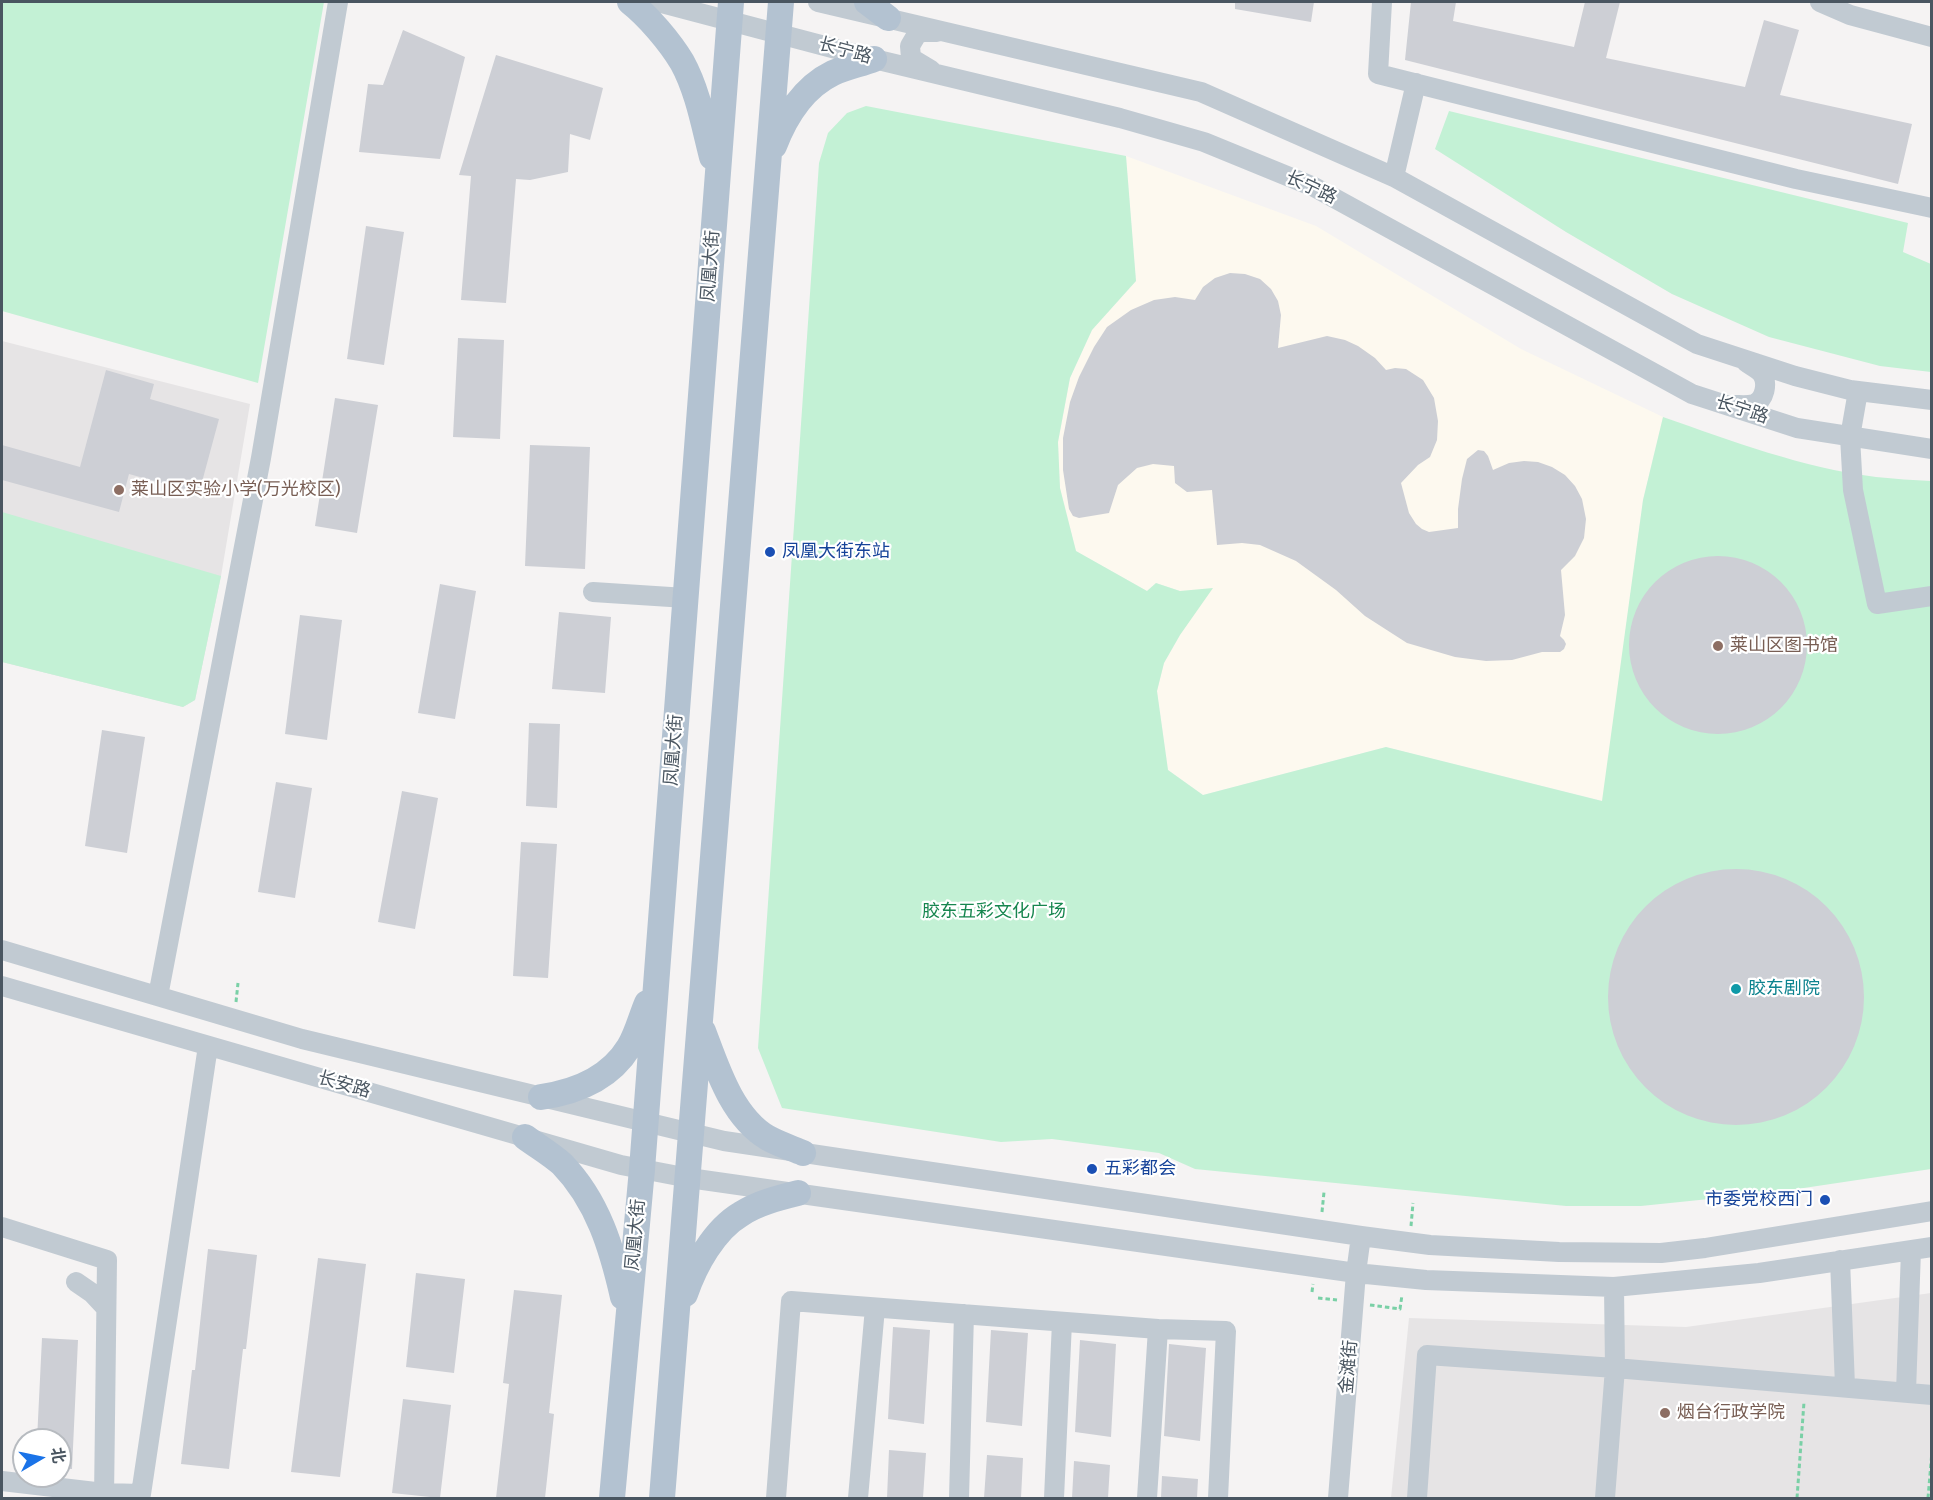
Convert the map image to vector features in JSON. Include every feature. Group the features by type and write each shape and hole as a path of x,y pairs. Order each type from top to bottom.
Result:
{"main road":[{"path":"630,2 641,10 682,62 704,124 717,181"},
{"path":"662,1498 781,2"},
{"path":"867,2 888,18"},
{"name":"凤凰大街","path":"612,1498 642,1168 730,11"},
{"path":"768,163 781,128 796,105 813,87 832,73 874,59"},
{"path":"542,1097 565,1094 592,1082 611,1069 629,1046 656,980"},
{"path":"700,1025 715,1065 733,1100 749,1122 767,1137 803,1153"},
{"path":"525,1137 562,1164 596,1210 614,1256 628,1324"},
{"path":"677,1317 690,1278 710,1243 739,1214 768,1201 798,1193"}],"street":[{"path":"158,996 261,458 338,2"},
{"name":"长宁路","path":"658,2 730,11 778,33 874,59 1120,118 1194,139 1314,187 1692,394 1797,428 1932,448"},
{"path":"818,2 1202,92 1394,177 1697,344 1795,376 1858,391 1932,400"},
{"path":"1382,2 1378,74 1796,179 1932,208"},
{"path":"1820,2 1850,15 1932,37"},
{"path":"942,75 914,61 909,51 916,34 948,33"},
{"path":"1394,177 1416,83"},
{"path":"1728,405 1752,405 1765,391 1762,375 1757,369 1736,357"},
{"path":"1858,391 1850,437 1854,490 1877,604 1932,596"},
{"path":"593,592 686,598"},
{"name":"长安路","path":"2,950 302,1039 724,1141 1361,1236 1430,1245 1559,1252 1661,1252 1705,1248 1932,1211"},
{"name":"长安路","path":"2,986 621,1165 689,1178 1356,1273 1426,1281 1614,1287 1759,1273 1932,1247"},
{"path":"2,1481 104,1496 141,1494 208,1046"},
{"path":"2,1227 107,1260 104,1496"},
{"name":"金滩街","path":"1338,1498 1361,1236"},
{"path":"1906,1392 1911,1250"},
{"path":"1840,1260 1845,1386"},
{"path":"76,1282 92,1293 106,1308"},
{"path":"1605,1498 1615,1368 1614,1287"},
{"path":"776,1498 790,1301 1158,1329 1226,1331 1218,1498"},
{"path":"858,1498 875,1308"},
{"path":"959,1498 964,1314"},
{"path":"1054,1498 1062,1322"},
{"path":"1147,1498 1158,1329"},
{"path":"1417,1498 1426,1355 1845,1386 1932,1395"}],"path":[{"path":"1797,1498 1805,1383"},
{"path":"1928,1498 1932,1451"}],"shaded area":[{"path":"1126,156 1316,226 1521,349 1663,417 1643,500 1603,801 1386,747 1203,795 1168,770 1157,691 1164,663 1180,635 1180,591 1156,583 1147,591 1076,551 1060,488 1058,442 1070,378 1092,330 1136,281"},
{"name":"莱山区实验小学(万光校区)","path":"2,341 250,404 221,576 195,700 183,707 2,662"},
{"name":"烟台行政学院","path":"1931,1293 1931,1498 1391,1498 1409,1318 1686,1327"}],"green space":[{"path":"2,2 324,2 258,383 2,311"},
{"name":"胶东五彩文化广场","path":"866,106 1126,156 1136,281 1092,330 1070,378 1058,442 1060,488 1076,551 1147,591 1156,583 1180,591 1213,588 1180,635 1164,663 1157,691 1168,770 1203,795 1386,747 1602,801 1643,500 1663,417 1768,453 1822,467 1876,477 1931,481 1931,1169 1777,1192 1641,1206 1566,1206 1195,1169 1159,1153 1052,1139 1001,1142 782,1108 758,1048 819,163 828,133 847,113"},
{"path":"1449,111 1908,223 1903,252 1931,264 1931,372 1880,366 1769,337 1672,294 1566,232 1435,149"},
{"path":"2,512 221,576 195,700 183,707 2,662"}],"building":[{"path":"1235,2 1314,2 1311,22 1235,9"},
{"path":"1411,2 1456,2 1453,21 1574,47 1585,2 1620,2 1606,58 1745,87 1764,20 1799,30 1780,95 1912,124 1898,184 1405,60"},
{"path":"403,30 465,57 440,159 359,152 368,84 383,85"},
{"path":"496,55 603,88 590,140 570,134 568,172 530,180 516,179 506,303 461,300 471,176 459,175"},
{"path":"366,226 404,232 384,365 347,359"},
{"path":"1230,273 1245,274 1260,279 1271,289 1278,301 1281,315 1278,348 1327,336 1358,346 1375,358 1386,370 1406,369 1423,380 1434,398 1438,421 1437,440 1430,457 1418,465 1401,483 1409,513 1422,529 1429,532 1458,528 1458,509 1467,459 1478,450 1484,451 1488,456 1493,470 1509,463 1538,462 1565,475 1575,486 1582,499 1586,519 1584,538 1575,556 1561,570 1565,615 1560,636 1566,644 1564,649 1560,652 1542,652 1512,660 1486,661 1455,657 1407,643 1365,616 1336,590 1296,561 1260,545 1242,543 1217,545 1212,490 1187,492 1175,483 1174,466 1153,464 1137,468 1118,485 1109,513 1079,518 1073,516 1069,509 1063,470 1063,438 1070,402 1094,347 1107,327 1131,310 1154,300 1175,297 1195,300 1203,287 1215,278"},
{"path":"458,338 504,340 500,439 453,437"},
{"path":"106,370 154,384 150,399 219,419 199,493 129,474 119,512 2,480 2,445 80,467"},
{"path":"335,398 378,405 357,533 315,526"},
{"path":"530,445 590,447 585,569 525,566"},
{"name":"莱山区图书馆","path":"1718,556 1752,563 1781,582 1800,611 1807,645 1800,679 1781,708 1752,727 1718,734 1684,727 1655,708 1636,679 1629,645 1636,611 1655,582 1684,563"},
{"path":"440,584 476,591 455,719 418,713"},
{"path":"559,612 611,617 605,693 552,689"},
{"path":"300,615 342,620 327,740 285,734"},
{"path":"529,723 560,724 557,808 526,806"},
{"path":"102,730 145,737 127,853 85,846"},
{"path":"276,782 312,788 295,898 258,892"},
{"path":"402,791 438,798 415,929 378,922"},
{"path":"521,842 557,844 548,978 513,976"},
{"name":"胶东剧院","path":"1736,869 1773,875 1796,884 1817,898 1835,916 1854,948 1861,972 1864,997 1858,1034 1849,1057 1835,1078 1817,1096 1785,1115 1761,1122 1736,1125 1699,1119 1676,1110 1655,1096 1637,1078 1618,1046 1611,1022 1608,997 1614,960 1623,937 1637,916 1655,898 1687,879 1711,872"},
{"path":"208,1249 257,1255 229,1469 181,1464 192,1370 195,1370"},
{"path":"318,1258 366,1264 340,1477 291,1472"},
{"path":"416,1273 465,1279 454,1373 406,1367"},
{"path":"514,1290 562,1295 549,1413 554,1414 545,1498 496,1498 509,1384 503,1383"},
{"path":"893,1327 930,1330 924,1424 888,1419"},
{"path":"991,1330 1028,1333 1022,1426 986,1422"},
{"path":"42,1338 78,1340 72,1469 72,1428 38,1428"},
{"path":"1080,1340 1116,1344 1111,1437 1075,1432"},
{"path":"1169,1344 1206,1348 1200,1441 1164,1436"},
{"path":"403,1399 451,1405 440,1498 392,1493"},
{"path":"889,1450 926,1453 923,1498 887,1498"},
{"path":"987,1455 1023,1458 1021,1498 984,1498"},
{"path":"1074,1461 1110,1465 1108,1498 1072,1498"},
{"path":"1162,1476 1198,1479 1197,1498 1161,1498"}],"place":[{"name":"莱山区实验小学(万光校区)","path":"119,490"},
{"name":"凤凰大街东站","path":"770,552"},
{"name":"莱山区图书馆","path":"1718,646"},
{"name":"胶东剧院","path":"1736,989"},
{"name":"五彩都会","path":"1092,1169"},
{"name":"市委党校西门","path":"1825,1200"},
{"name":"烟台行政学院","path":"1665,1413"}]}
